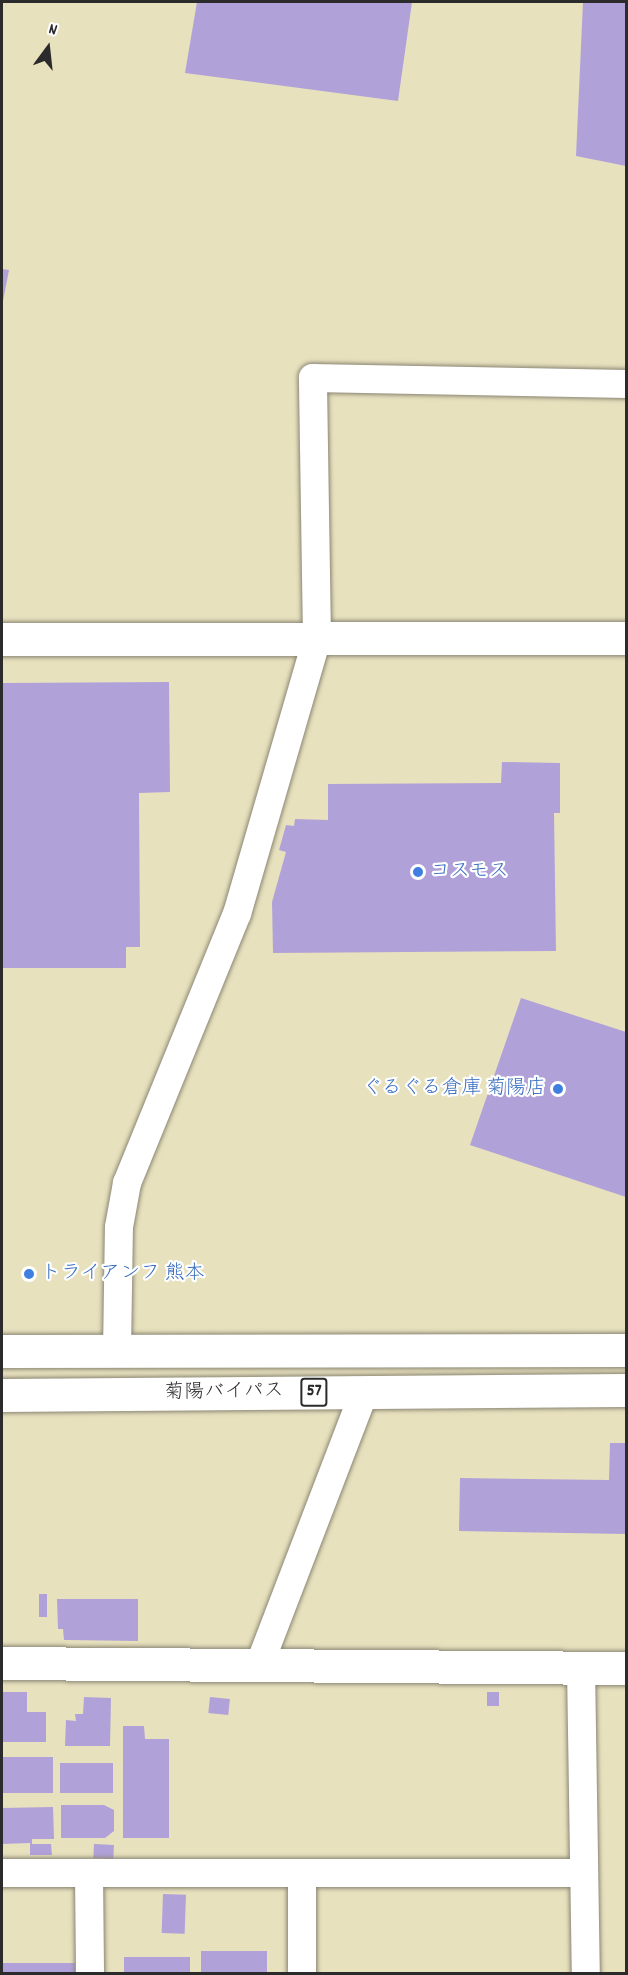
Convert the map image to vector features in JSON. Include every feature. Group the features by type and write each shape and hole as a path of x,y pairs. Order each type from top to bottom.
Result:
{"main road":[{"path":"2,639 627,638"},
{"name":"57","path":"2,1351 627,1350"},
{"name":"菊陽バイパス","path":"2,1395 627,1390"},
{"path":"2,1663 627,1668"}],"street":[{"path":"117,1351 119,1227 127,1183 237,914 317,638 314,378 627,384"},
{"path":"260,1666 364,1392"},
{"path":"582,1667 586,1974"},
{"path":"2,1873 583,1873"},
{"path":"302,1873 302,1974"},
{"path":"89,1874 90,1974"}],"building":[{"path":"197,2 412,2 398,101 185,73"},
{"path":"583,2 626,2 626,166 576,156"},
{"path":"2,269 9,270 3,301 2,301"},
{"path":"169,682 170,792 139,793 140,947 126,947 126,968 2,968 2,683"},
{"path":"502,762 560,763 560,813 554,813 556,951 273,953 272,902 286,852 279,850 286,825 294,826 295,819 328,820 328,784 501,783"},
{"name":"ぐるぐる倉庫 菊陽店","path":"521,998 626,1032 626,1197 470,1145"},
{"path":"610,1443 626,1443 626,1534 459,1531 460,1478 609,1480"},
{"path":"39,1594 47,1594 47,1617 39,1617"},
{"path":"57,1599 138,1599 138,1641 64,1640 63,1629 58,1629"},
{"path":"2,1692 27,1692 27,1712 46,1712 46,1742 2,1742"},
{"path":"487,1692 499,1692 499,1706 487,1706"},
{"path":"84,1697 111,1698 110,1746 65,1746 66,1720 76,1721 75,1714 83,1714"},
{"path":"210,1697 230,1699 228,1715 208,1713"},
{"path":"123,1726 144,1726 145,1739 169,1739 169,1838 123,1838"},
{"path":"2,1757 53,1757 53,1793 2,1793"},
{"path":"60,1763 113,1763 113,1793 60,1793"},
{"path":"61,1805 104,1805 114,1810 114,1831 105,1838 61,1838"},
{"path":"53,1807 54,1839 32,1839 32,1844 51,1844 52,1855 30,1855 30,1843 2,1844 2,1808"},
{"path":"94,1844 114,1845 113,1859 93,1858"},
{"path":"163,1894 186,1895 185,1934 162,1933"},
{"path":"201,1951 267,1951 267,1974 201,1974"},
{"path":"124,1957 190,1957 190,1974 124,1974"},
{"path":"2,1963 75,1963 75,1974 2,1974"}],"place":[{"name":"コスモス","path":"418,872"},
{"name":"ぐるぐる倉庫 菊陽店","path":"558,1089"},
{"name":"トライアンフ 熊本","path":"29,1274"}]}
